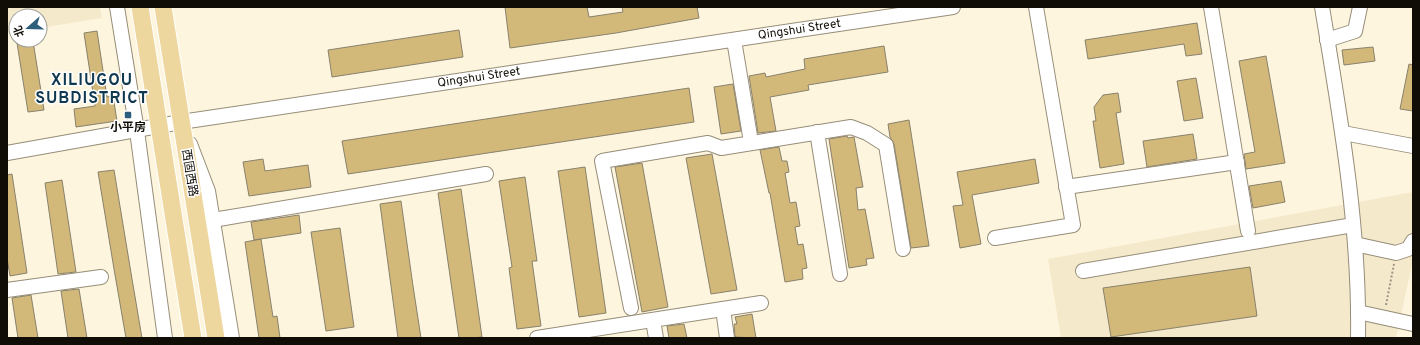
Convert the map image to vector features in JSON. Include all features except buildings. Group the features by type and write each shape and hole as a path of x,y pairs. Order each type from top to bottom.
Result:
{"main road":[{"name":"西固西路","path":"140,7 193,338"},
{"name":"西固西路","path":"163,7 216,338"}],"street":[{"path":"117,7 138,131 165,338"},
{"name":"Qingshui Street","path":"7,153 138,131 181,122 953,7"},
{"path":"995,238 1073,225 1036,7"},
{"path":"1211,7 1248,232"},
{"path":"1322,7 1343,133 1355,244 1358,338"},
{"path":"1327,40 1355,31 1360,7"},
{"path":"734,40 751,142"},
{"path":"181,122 208,191 232,338"},
{"path":"631,308 602,160 708,143 721,148 850,127 867,133 886,145 903,249"},
{"path":"817,132 840,274"},
{"path":"1343,133 1413,146"},
{"path":"1066,187 1237,162"},
{"path":"213,220 486,174"},
{"path":"1083,271 1353,225"},
{"path":"1355,244 1396,253 1408,249 1413,241"},
{"path":"7,290 101,277"},
{"path":"536,338 761,303"},
{"path":"722,309 727,338"},
{"path":"1358,312 1413,324"},
{"path":"653,320 656,338"}],"path":[{"path":"1384,318 1396,253"}],"shaded area":[{"path":"7,7 100,7 102,18 48,27 48,8 8,8 7,33"},
{"path":"1413,192 1413,260 1396,338 1061,338 1048,259"}],"place":[{"name":"小平房","path":"128,115"}],"district":[{"name":"XILIUGOU SUBDISTRICT","path":"92,90"}]}
